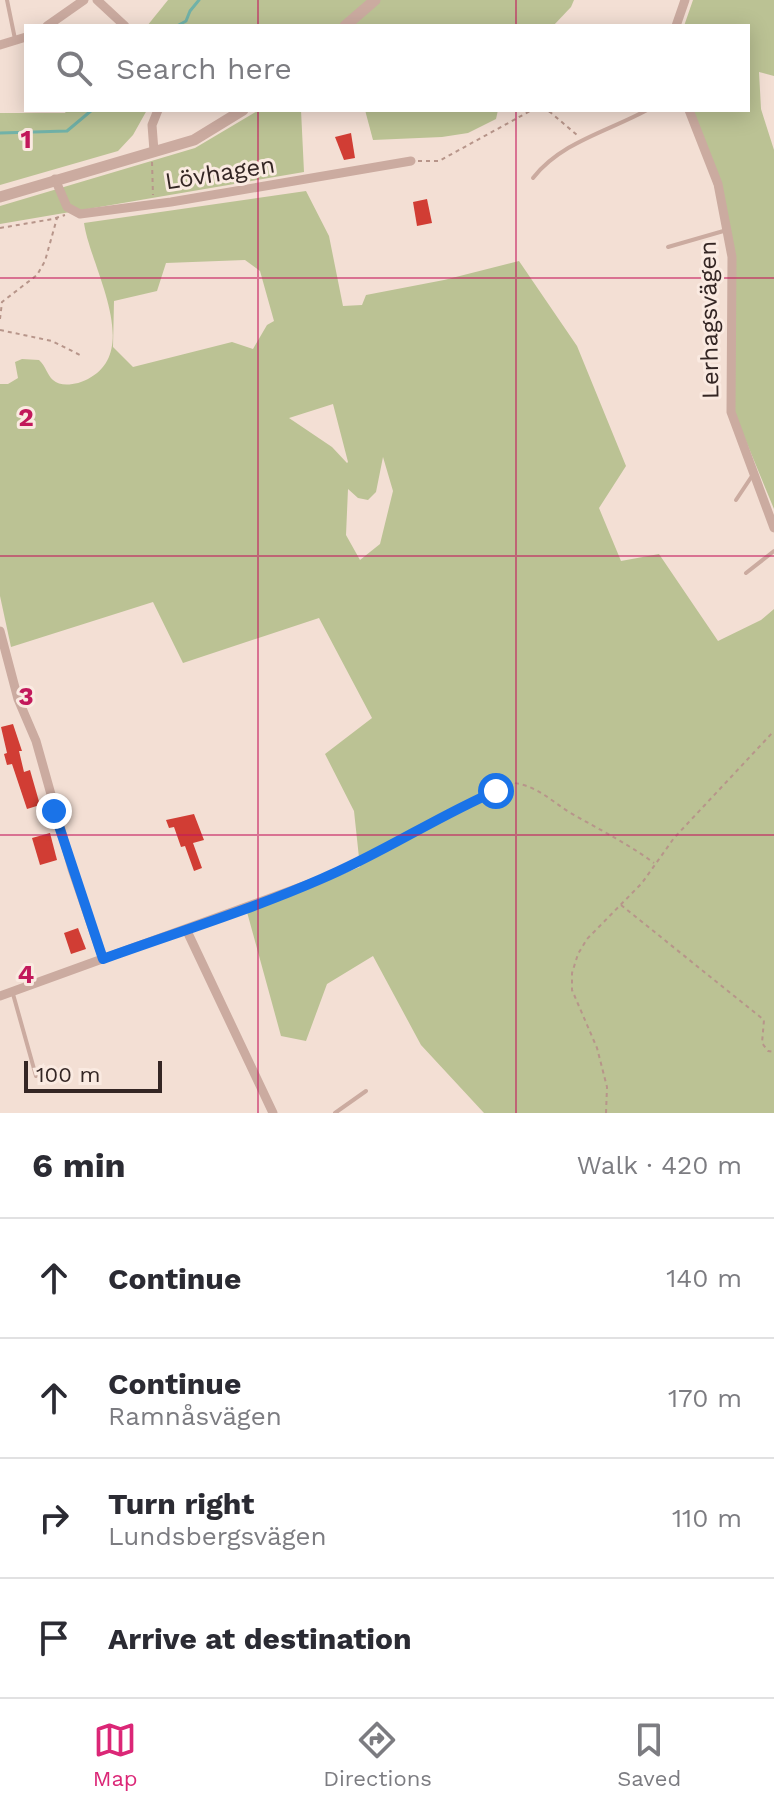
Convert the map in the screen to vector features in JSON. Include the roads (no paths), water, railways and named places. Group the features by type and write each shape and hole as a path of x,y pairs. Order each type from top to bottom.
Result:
{"street":[{"path":"50,24 84,0"},
{"path":"97,0 123,24"},
{"path":"347,24 375,0"},
{"path":"677,24 685,0"},
{"path":"0,45 24,38"},
{"path":"154,151 152,125 157,112"},
{"path":"0,197 194,140 240,112"},
{"name":"Lerhagsvägen","path":"690,112 718,184 727,229 733,279 731,412 752,476 774,528"},
{"name":"Lövhagen","path":"55,179 70,211 80,214 411,161"},
{"path":"0,631 18,699 36,741 72,869 103,959"},
{"path":"0,996 320,880"},
{"path":"186,929 273,1113"}],"lane":[{"path":"7,0 16,42"},
{"path":"533,178 546,161 562,150 643,112"},
{"path":"668,247 727,229"},
{"path":"736,500 752,476"},
{"path":"746,573 774,551"},
{"path":"13,992 36,1076"},
{"path":"335,1113 366,1091"}],"waterway":[{"path":"181,24 186,21 199,0"},
{"path":"0,133 67,131 90,112"}]}
